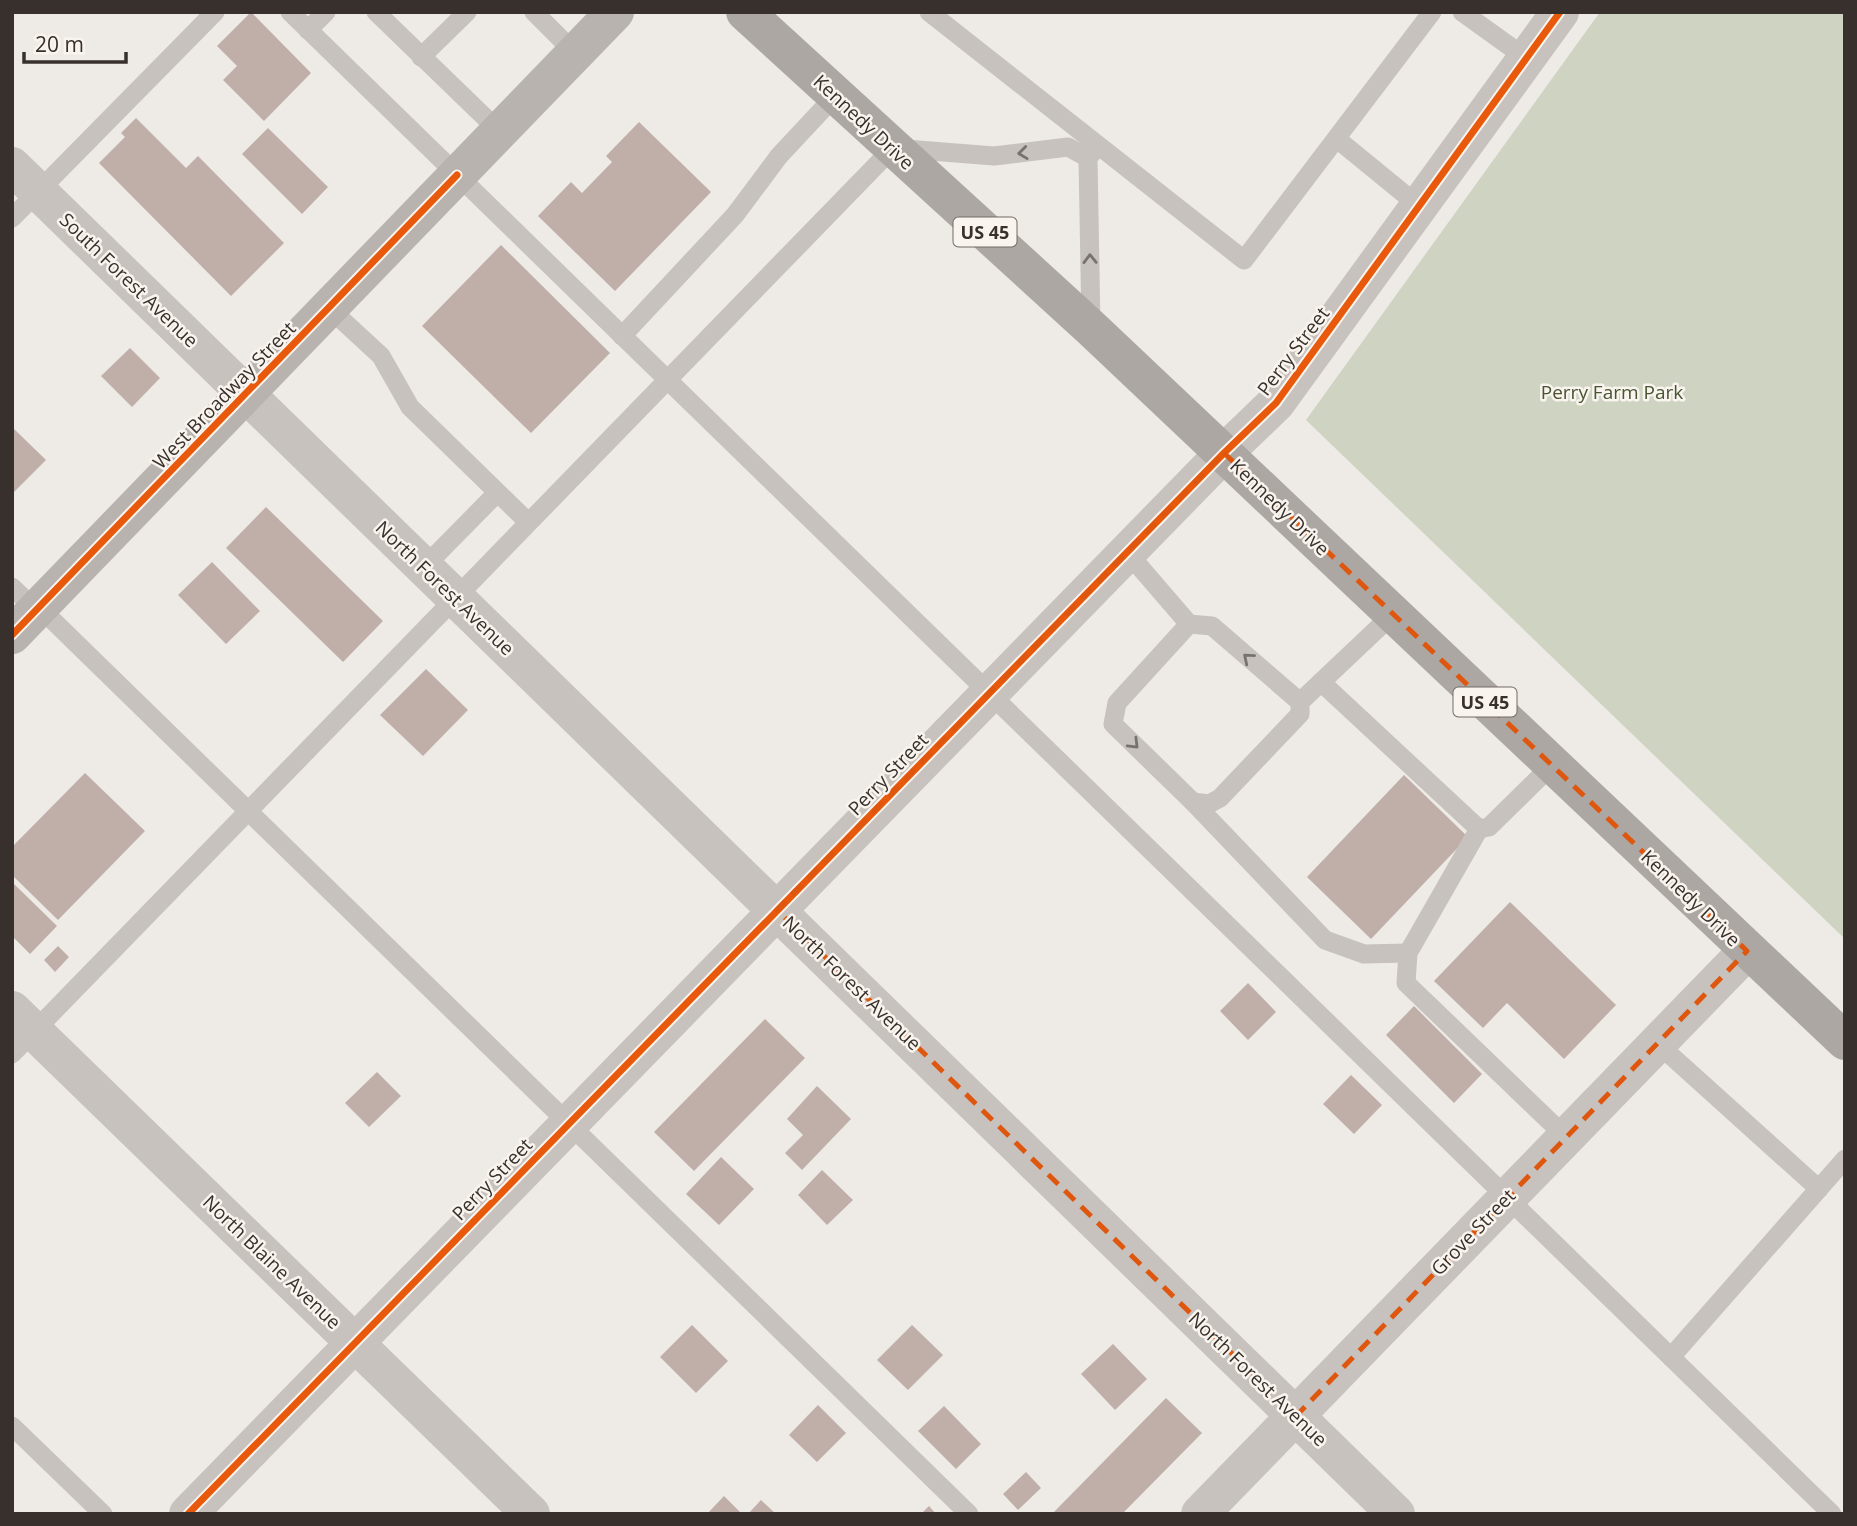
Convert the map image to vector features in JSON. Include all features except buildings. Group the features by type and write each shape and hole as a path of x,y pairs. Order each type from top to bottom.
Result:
{"main road":[{"name":"West Broadway Street","path":"25,610 247,394 615,12"},
{"name":"Kennedy Drive","path":"746,12 1091,328 1747,951"},
{"name":"US 45","path":"1747,951 1845,1041"}],"street":[{"name":"Perry Street","path":"188,1514 1127,552 1276,403 1560,12"},
{"name":"South Forest Avenue","path":"21,192 247,394"},
{"name":"North Forest Avenue","path":"247,394 1396,1514"},
{"name":"Grove Street","path":"1200,1514 1747,951"},
{"name":"North Blaine Avenue","path":"20,1032 355,1342 531,1514"}],"lane":[{"path":"21,192 215,12"},
{"path":"290,12 1832,1514"},
{"path":"308,30 326,12"},
{"path":"376,12 499,131"},
{"path":"421,57 467,12"},
{"path":"534,12 575,53"},
{"path":"929,12 1022,88 1093,151 1244,260 1432,12"},
{"path":"1462,12 1526,58"},
{"path":"622,336 735,215 779,156 836,95"},
{"path":"1337,139 1419,206"},
{"path":"20,1032 248,811 893,148 994,156 1068,148 1093,151"},
{"path":"1091,328 1093,151"},
{"path":"329,308 381,356 410,407 528,522"},
{"path":"424,567 497,493"},
{"path":"1127,552 1189,624 1212,626 1300,702"},
{"path":"25,610 248,811 969,1514"},
{"path":"1193,802 1209,804 1220,798 1300,714 1300,702 1393,614"},
{"path":"1189,624 1117,702 1114,724 1325,940 1364,954 1408,953"},
{"path":"1321,682 1479,829"},
{"path":"1552,765 1489,827 1479,829 1408,953 1406,983 1566,1137"},
{"path":"1657,1043 1819,1189"},
{"path":"1671,1357 1845,1160"},
{"path":"12,1426 103,1514"}],"highlighted area":[{"path":"1224,453 1747,951 1296,1416 777,910"}],"green space":[{"name":"Perry Farm Park","path":"1600,12 1845,12 1845,939 1306,420"}],"cycle path":[{"path":"188,1514 1224,453 1276,403 1560,12"},
{"path":"12,635 457,175"}]}
